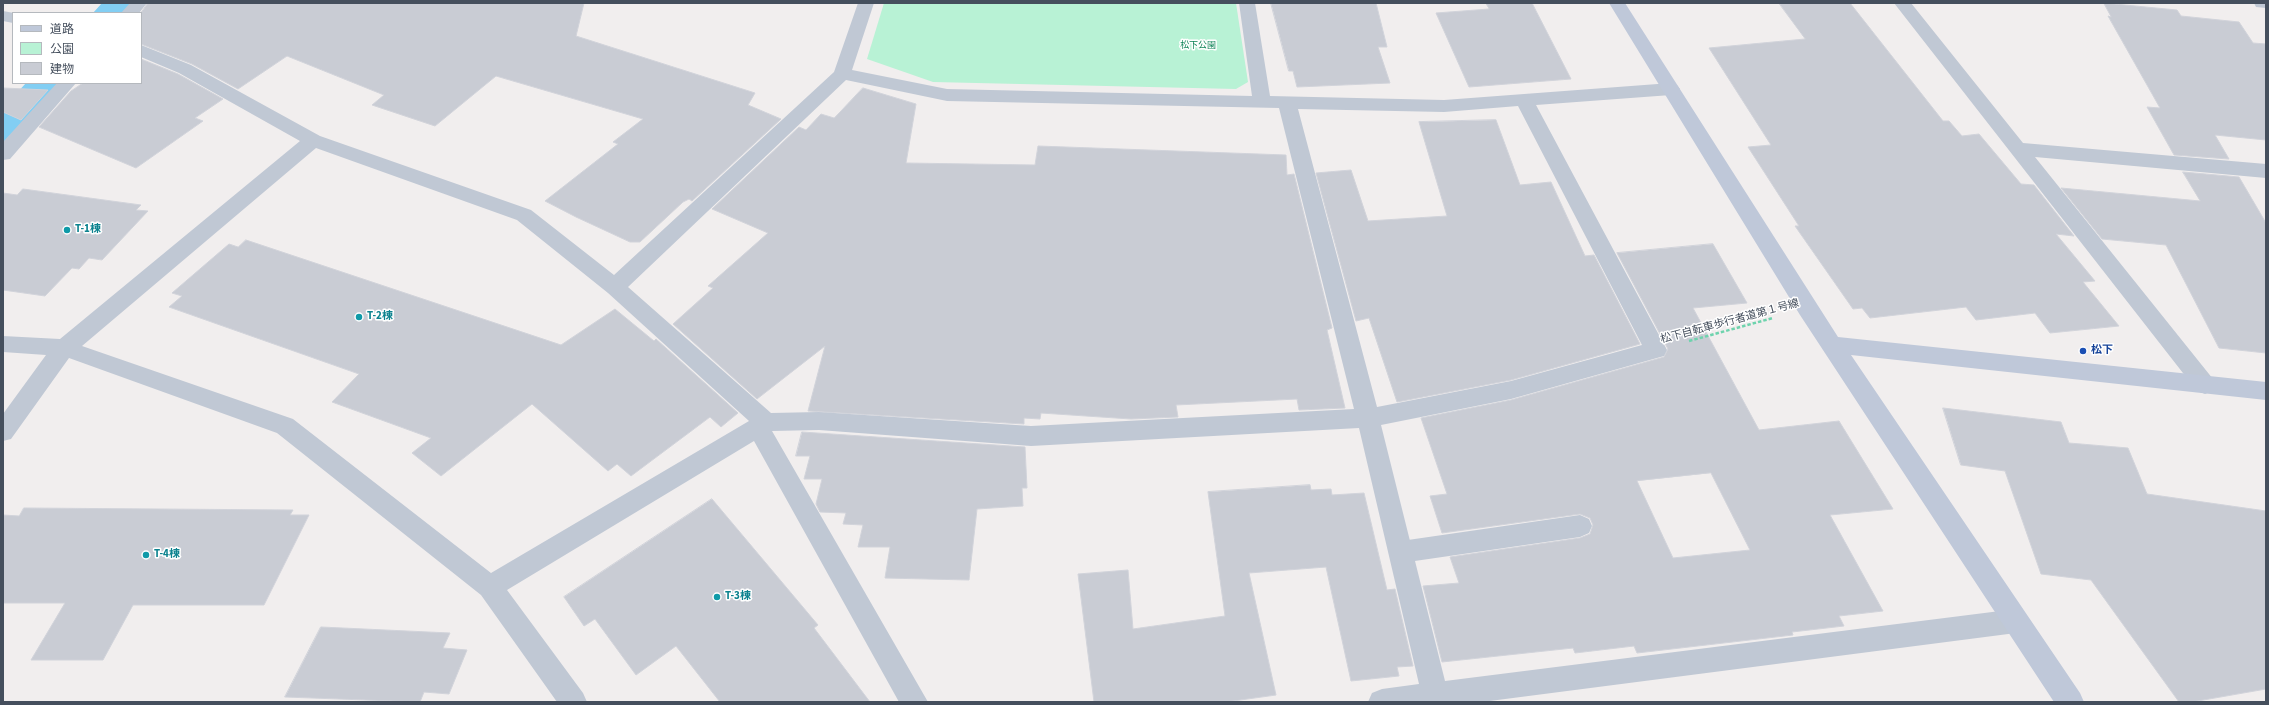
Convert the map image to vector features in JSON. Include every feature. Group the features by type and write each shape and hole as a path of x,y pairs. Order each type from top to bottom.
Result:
{"street":[{"path":"131,12 139,3"},
{"path":"615,287 842,74 866,3"},
{"path":"1247,3 1262,101"},
{"path":"1617,3 1808,308 2070,702"},
{"path":"1902,3 2205,385"},
{"path":"142,50 185,69 313,140 524,215 615,287 762,424 914,702"},
{"path":"842,74 947,95 1444,106 1671,89"},
{"path":"6,148 66,84"},
{"path":"490,587 762,424 819,421 1031,436 1368,418 1511,390 1656,350 1524,100"},
{"path":"1286,102 1368,418 1436,698"},
{"path":"3,432 64,348 313,140"},
{"path":"2019,149 2266,171"},
{"path":"3,344 64,348 285,426 490,587 573,702"},
{"path":"1833,345 2266,391"},
{"path":"1401,552 1580,526"},
{"path":"1382,702 1436,698 2016,621"}],"path":[{"name":"松下自転車歩行者道第１号線","path":"1656,350 1808,308"}],"green space":[{"name":"松下公園","path":"884,3 1236,3 1248,82 1236,89 933,82 867,59"}],"water":[{"path":"102,3 133,3 125,12 94,12"},
{"path":"25,84 58,84 3,143 3,108"}],"building":[{"path":"148,3 584,3 576,36 755,93 748,105 781,119 692,201 689,199 683,202 640,242 630,242 545,201 618,144 613,142 643,119 496,76 435,126 372,105 384,95 287,56 238,89 192,64 142,44 142,12"},
{"path":"1271,3 1376,3 1387,47 1378,47 1390,83 1297,87 1293,71 1289,71"},
{"path":"1486,3 1532,3 1571,79 1469,87 1436,13 1489,9"},
{"path":"1779,3 1850,3 1943,121 1949,121 1962,136 1979,134 2021,184 2034,185 2074,236 2056,234 2095,281 2083,282 2119,326 2050,333 2035,313 1976,320 1966,307 1870,318 1862,308 1853,309 1795,226 1799,226 1748,147 1771,145 1709,48 1805,39"},
{"path":"2104,3 2177,10 2181,16 2239,22 2253,43 2266,44 2266,140 2215,135 2229,159 2174,155 2147,107 2160,108 2108,16 2111,17"},
{"path":"142,59 178,74 223,99 195,118 203,121 136,168 39,127 71,91 82,84 142,84"},
{"path":"3,88 48,90 21,120 3,112"},
{"path":"863,88 916,104 906,163 1035,165 1038,146 1286,155 1287,175 1294,174 1332,328 1327,330 1345,408 1299,410 1297,399 1176,405 1178,417 1131,419 1041,413 1040,419 1024,418 1024,424 808,411 825,346 757,399 673,324 713,288 708,286 768,233 712,209 799,127 806,130 821,114 834,118"},
{"path":"1496,120 1520,185 1551,182 1585,256 1594,255 1640,344 1511,380 1397,402 1369,318 1356,321 1316,173 1351,170 1368,221 1447,216 1419,122"},
{"path":"2183,172 2239,177 2266,223 2266,353 2219,348 2166,245 2102,239 2061,188 2200,201"},
{"name":"T-1棟","path":"23,189 141,205 136,210 148,211 102,260 89,258 79,269 72,268 45,296 3,290 3,193 17,195"},
{"path":"246,240 561,345 615,309 654,341 656,339 738,413 721,427 710,417 631,476 617,464 608,471 532,404 441,476 412,453 431,438 332,402 359,374 169,307 182,296 172,293 229,244 238,247"},
{"path":"1713,244 1747,303 1693,308 1759,430 1839,421 1893,509 1830,515 1883,611 1839,616 1844,626 1792,632 1793,635 1637,653 1634,646 1575,653 1573,648 1442,662 1423,586 1459,583 1450,557 1580,538 1590,534 1593,525 1590,518 1580,514 1442,533 1430,496 1447,494 1421,418 1511,400 1664,357 1668,349 1617,253","holes":["1711,473 1750,550 1673,558 1637,481"]},
{"path":"1943,408 2061,422 2069,443 2128,448 2147,494 2266,511 2266,689 2192,702 2179,702 2091,580 2041,574 2005,471 1961,465"},
{"path":"802,432 1025,447 1027,488 1022,488 1023,506 977,509 969,580 885,578 890,547 858,547 863,525 843,524 846,513 820,512 816,504 822,479 804,479 810,456 796,456"},
{"path":"1310,485 1311,490 1331,489 1332,495 1364,493 1387,590 1395,589 1413,666 1397,667 1399,676 1351,681 1326,567 1249,573 1276,695 1226,702 1094,702 1078,574 1128,570 1133,629 1225,616 1208,492"},
{"name":"T-3棟","path":"712,499 818,625 814,628 870,702 720,702 676,646 636,675 595,619 584,626 564,597"},
{"name":"T-4棟","path":"24,508 293,510 290,515 309,515 264,605 133,605 103,660 31,660 65,603 3,603 3,515 19,516"},
{"path":"321,627 450,633 443,648 467,650 449,694 424,692 420,702 285,697"}],"place":[{"name":"T-1棟","path":"67,230"},
{"name":"T-2棟","path":"359,317"},
{"name":"松下","path":"2083,351"},
{"name":"T-4棟","path":"146,555"},
{"name":"T-3棟","path":"717,597"}]}
